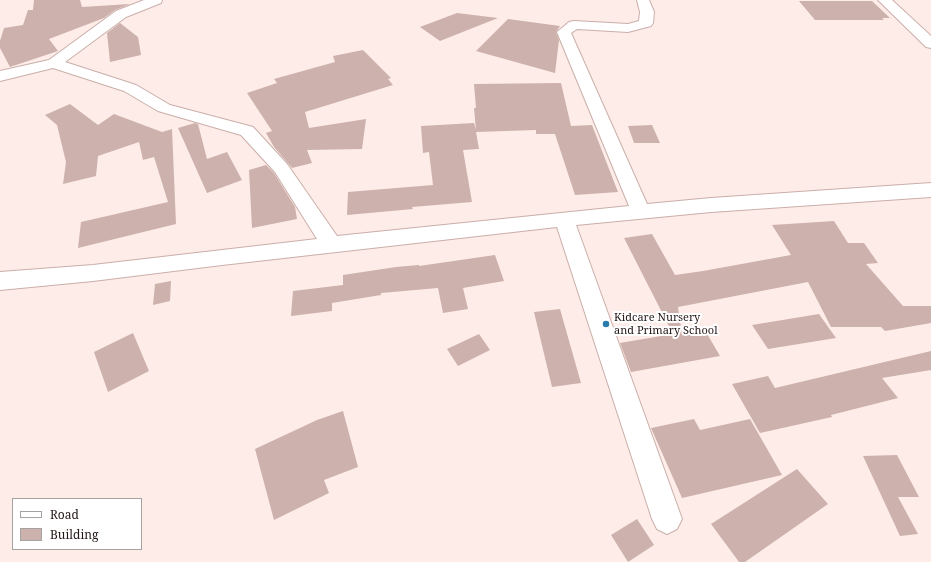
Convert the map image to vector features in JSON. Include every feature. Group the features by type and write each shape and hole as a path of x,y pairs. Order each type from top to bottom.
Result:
{"street":[{"path":"0,76 54,63 121,14 156,0"},
{"path":"641,212 564,32 574,25 628,28 646,23 648,12 643,0"},
{"path":"884,0 931,44"},
{"path":"54,63 130,88 164,108 247,131 281,168 332,245"},
{"path":"0,281 93,273 564,219 718,205 931,190"},
{"path":"564,219 667,519"}],"building":[{"path":"34,0 80,0 82,7 130,4 115,10 104,18 49,39 58,51 10,67 0,48 0,41 4,28 23,25 28,10 33,10"},
{"path":"799,1 872,1 890,18 882,18 884,20 815,20"},
{"path":"457,13 498,18 440,41 420,27"},
{"path":"508,19 560,26 556,32 559,40 555,73 476,51"},
{"path":"120,23 138,37 141,55 110,62 107,33"},
{"path":"363,50 391,78 388,79 393,85 305,112 309,128 366,119 362,149 307,150 312,163 292,168 274,147 266,133 272,131 247,93 277,83 274,79 335,62 333,56"},
{"path":"561,83 571,126 592,125 618,192 575,195 555,134 536,134 536,130 476,132 479,149 463,150 472,202 412,207 413,209 347,215 348,192 433,185 429,152 423,153 421,126 474,123 476,130 474,84"},
{"path":"70,104 98,125 114,114 162,132 172,129 176,224 78,248 81,222 168,202 154,157 143,160 139,142 98,156 96,176 63,184 66,162 57,125 45,115"},
{"path":"195,123 198,124 207,159 227,152 242,180 207,193 178,128"},
{"path":"652,125 660,143 634,143 628,126"},
{"path":"266,165 274,173 295,207 297,219 252,228 249,170"},
{"path":"834,221 848,243 864,243 878,263 866,264 903,306 931,306 931,323 885,331 881,327 831,327 808,282 678,307 682,335 706,332 720,356 631,372 620,343 673,334 624,238 652,234 675,275 791,255 772,225"},
{"path":"495,255 504,281 463,288 468,309 443,313 438,288 381,293 381,295 332,303 332,311 291,316 293,291 343,285 343,275"},
{"path":"171,281 170,301 153,305 155,284"},
{"path":"560,309 581,383 552,387 534,312"},
{"path":"819,314 836,338 768,349 752,325"},
{"path":"133,333 149,371 108,392 94,352"},
{"path":"479,334 490,350 458,366 447,349"},
{"path":"931,351 931,370 882,378 898,398 831,415 832,417 760,433 732,384 768,376 775,388"},
{"path":"343,411 358,467 324,480 329,493 274,520 255,449 317,420"},
{"path":"694,419 700,430 750,419 782,475 682,498 651,428"},
{"path":"897,455 919,497 898,497 918,534 900,536 863,456"},
{"path":"797,469 828,504 745,562 739,562 711,524"},
{"path":"637,519 654,545 628,562 611,535"}],"place":[{"name":"Kidcare Nursery and Primary School","path":"606,324"}]}
